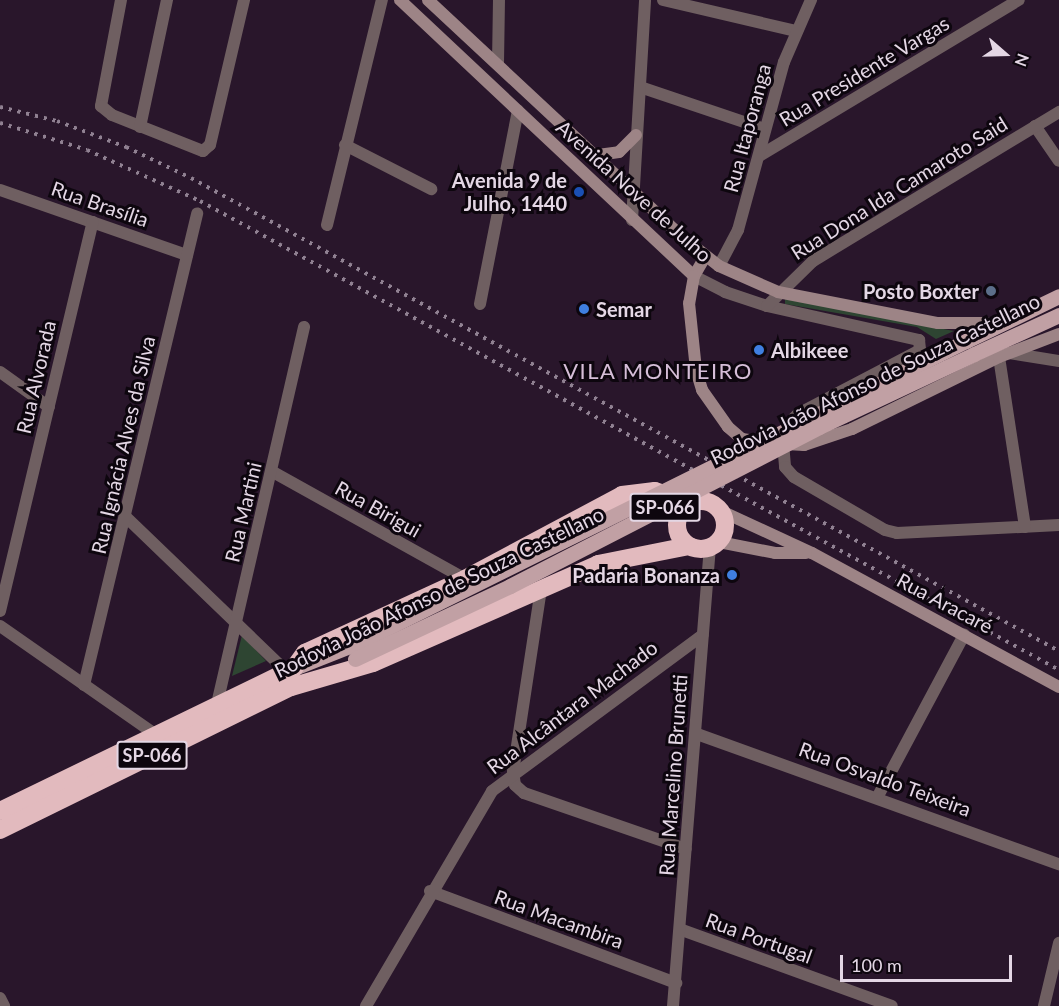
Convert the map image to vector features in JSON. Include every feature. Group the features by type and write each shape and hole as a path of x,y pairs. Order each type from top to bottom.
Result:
{"highway":[{"path":"656,491 689,503 707,501 721,511 725,530 714,545 689,546 598,564 373,663 295,674 305,653 465,579 622,495 656,491"},
{"path":"689,503 677,525 689,546"},
{"name":"Rodovia João Afonso de Souza Castellano","path":"0,811 217,704 295,674"},
{"name":"Rodovia João Afonso de Souza Castellano","path":"0,830 295,674"}],"main road":[{"name":"Rodovia João Afonso de Souza Castellano","path":"295,674 355,658 510,586 819,427 970,347 1002,323 1059,296"},
{"name":"Rodovia João Afonso de Souza Castellano","path":"295,674 970,347 1059,315"}],"street":[{"path":"121,0 100,99 105,111 199,151 210,145 244,0"},
{"path":"140,127 167,0"},
{"path":"327,225 382,0"},
{"name":"Avenida Nove de Julho","path":"400,0 694,276 725,292 767,306 919,340 920,350 798,414 790,422 783,443"},
{"name":"Avenida Nove de Julho","path":"429,0 705,257 719,266 778,292 938,323 1002,323"},
{"path":"498,63 499,0"},
{"path":"632,220 632,188 645,0"},
{"path":"663,0 796,31"},
{"name":"Rua Itaporanga","path":"719,266 738,230 765,129 796,31 811,0"},
{"name":"Rua Presidente Vargas","path":"759,156 1019,0"},
{"path":"640,87 765,129"},
{"path":"480,304 518,111"},
{"name":"Rua Dona Ida Camaroto Said","path":"767,306 778,292 813,261 1059,112"},
{"path":"1035,126 1059,161"},
{"path":"598,155 619,152 636,135"},
{"path":"345,145 431,189"},
{"name":"Rua Brasília","path":"0,190 187,255"},
{"name":"Rua Ignácia Alves da Silva","path":"84,685 127,518 197,213"},
{"name":"Rua Alvorada","path":"0,611 93,222"},
{"path":"705,257 694,276 689,303 696,370 702,390 717,416 742,439 804,445 844,432 1004,355 1059,334"},
{"name":"Rua Martini","path":"217,704 273,472 304,327"},
{"path":"1004,355 1059,361"},
{"path":"1004,355 1025,527"},
{"path":"0,372 49,407"},
{"path":"783,443 789,474 885,530 910,534 1059,525"},
{"name":"Rua Birigui","path":"273,472 465,579"},
{"name":"Rua Aracaré","path":"721,511 812,554 1059,687"},
{"path":"127,518 295,674"},
{"name":"Rua Aracaré","path":"714,545 775,553 812,554"},
{"name":"Rua Marcelino Brunetti","path":"673,1006 682,930 703,635 714,545"},
{"path":"541,589 513,772 515,785 524,793 686,849"},
{"path":"0,626 155,734"},
{"name":"Rua Alcântara Machado","path":"366,1006 478,809 513,772 703,635"},
{"path":"878,796 964,635"},
{"name":"Rua Osvaldo Teixeira","path":"697,734 878,796 1059,864"},
{"name":"Rua Macambira","path":"430,891 676,983"},
{"name":"Rua Portugal","path":"682,930 892,1006"},
{"path":"1044,1006 1059,943"},
{"path":"0,998 4,1006"}],"green space":[{"path":"785,299 954,331 936,339 917,327 785,304"},
{"path":"242,635 266,661 232,676"}],"railway":[{"path":"0,107 57,121 126,147 191,178 1059,651"},
{"path":"0,123 87,150 200,201 1059,670"}],"place":[{"name":"Avenida 9 de Julho, 1440","path":"579,192"},
{"name":"Posto Boxter","path":"991,291"},
{"name":"Semar","path":"584,309"},
{"name":"Albikeee","path":"759,350"},
{"name":"Padaria Bonanza","path":"732,575"}],"district":[{"name":"VILA MONTEIRO","path":"658,371"}]}
